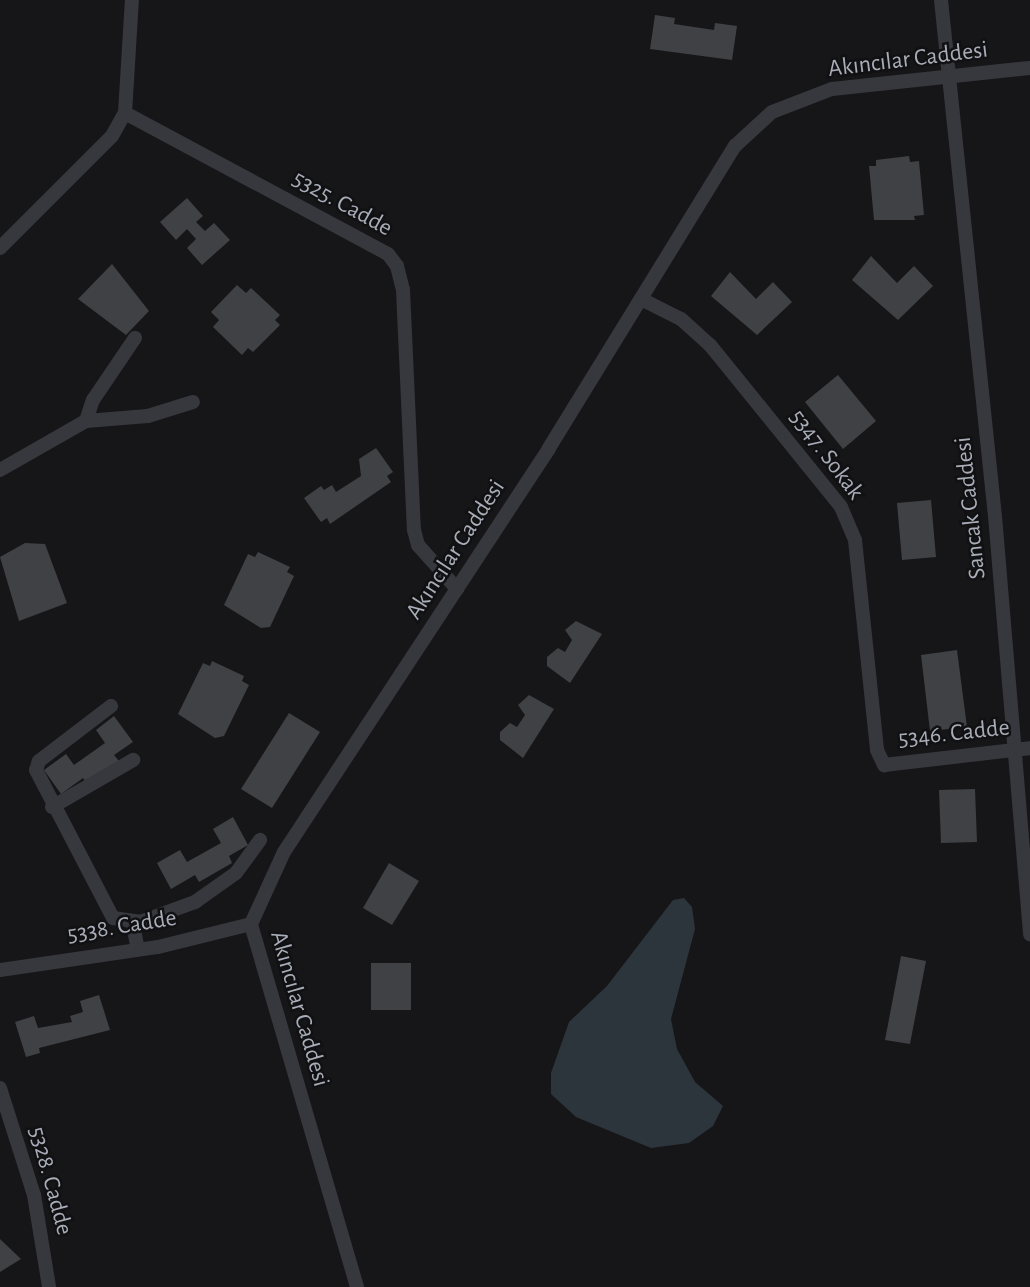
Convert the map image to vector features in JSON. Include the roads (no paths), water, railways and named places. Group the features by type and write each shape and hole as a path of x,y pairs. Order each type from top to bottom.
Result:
{"street":[{"path":"0,248 112,136 125,113 132,0"},
{"name":"Sancak Caddesi","path":"941,0 1015,750 1030,935"},
{"name":"Akıncılar Caddesi","path":"357,1287 251,924 285,852 457,589 735,146 772,112 832,89 1030,68"},
{"name":"5325. Cadde","path":"125,113 388,254 397,266 403,290 414,530 418,545 457,589"},
{"name":"5347. Sokak","path":"641,299 681,319 710,345 842,507 855,540 877,750 884,765"},
{"path":"86,421 93,400 135,338"},
{"path":"0,470 86,421 148,416 193,402"},
{"path":"111,706 39,761 39,782 107,912 132,921 195,902 236,873 260,840"},
{"name":"5346. Cadde","path":"884,765 1030,748"},
{"path":"52,807 133,760"},
{"path":"132,921 138,949"},
{"name":"5338. Cadde","path":"0,970 138,949 251,924"},
{"name":"5328. Cadde","path":"0,1088 34,1195 49,1287"}]}
